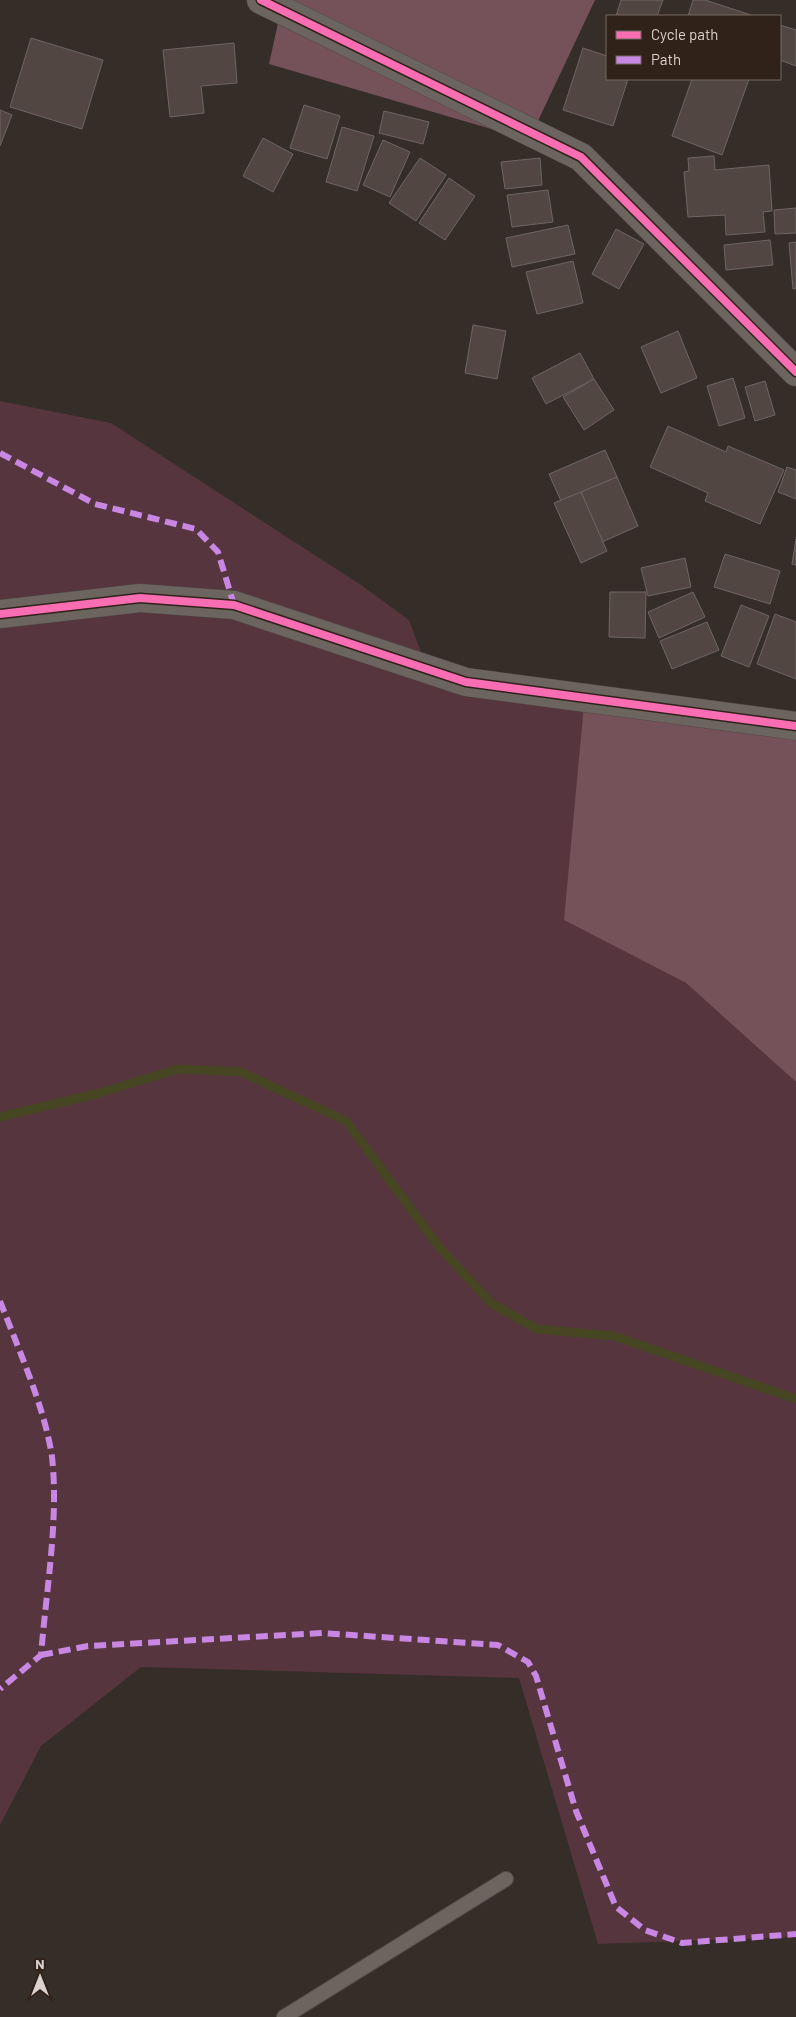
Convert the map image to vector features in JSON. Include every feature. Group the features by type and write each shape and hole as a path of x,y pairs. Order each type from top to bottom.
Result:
{"street":[{"path":"261,0 581,157 796,372"},
{"path":"0,614 140,598 234,605 466,682 796,726"}],"lane":[{"path":"284,2017 506,1879"}],"shaded area":[{"path":"283,0 595,0 529,140 269,64"},
{"path":"0,401 111,423 361,585 409,620 426,666 585,693 565,920 686,983 796,1082 796,1937 598,1944 519,1678 141,1667 41,1746 0,1825"},
{"path":"585,693 796,724 796,1082 686,983 564,920"}],"building":[{"path":"621,0 663,0 657,15 616,15"},
{"path":"693,0 705,0 751,15 688,15"},
{"path":"781,25 796,30 796,66 781,60"},
{"path":"31,38 103,60 82,129 10,107"},
{"path":"234,43 237,83 201,86 204,113 170,117 163,50"},
{"path":"583,48 606,56 606,80 628,80 613,126 563,110"},
{"path":"692,80 749,80 722,155 672,136"},
{"path":"304,105 340,116 327,159 290,148"},
{"path":"0,110 12,115 0,146"},
{"path":"384,111 429,122 423,144 379,133"},
{"path":"342,127 374,136 357,191 326,182"},
{"path":"263,138 293,154 273,192 243,176"},
{"path":"383,140 410,152 390,197 363,185"},
{"path":"714,156 715,170 769,165 772,211 763,212 765,232 726,235 725,215 688,217 684,172 689,171 688,158"},
{"path":"420,158 446,175 416,221 389,203"},
{"path":"540,158 542,185 505,189 501,162"},
{"path":"449,178 475,196 445,240 419,223"},
{"path":"548,190 553,222 512,227 507,195"},
{"path":"796,208 796,233 775,234 774,210"},
{"path":"568,225 575,254 512,267 506,238"},
{"path":"616,229 644,244 619,289 592,274"},
{"path":"770,240 773,265 726,270 724,245"},
{"path":"796,242 796,288 793,289 789,243"},
{"path":"573,261 583,303 537,314 526,272"},
{"path":"473,325 506,331 497,379 465,373"},
{"path":"678,331 697,378 661,393 641,347"},
{"path":"580,353 594,379 546,404 532,378"},
{"path":"733,378 745,418 719,426 707,386"},
{"path":"594,379 614,410 584,430 563,397"},
{"path":"765,381 775,415 755,421 745,387"},
{"path":"668,426 726,452 728,446 784,470 760,524 705,501 708,493 650,467"},
{"path":"605,450 617,477 561,501 549,474"},
{"path":"787,467 796,470 796,499 778,492"},
{"path":"617,477 638,526 602,542 581,492"},
{"path":"581,492 607,551 581,563 554,503"},
{"path":"796,539 796,565 792,564"},
{"path":"725,554 780,571 770,604 714,587"},
{"path":"685,558 691,587 648,596 641,568"},
{"path":"610,592 646,592 645,638 609,637"},
{"path":"693,592 705,617 659,638 648,612"},
{"path":"741,605 769,616 749,667 721,656"},
{"path":"775,614 796,622 796,679 757,664"},
{"path":"707,622 719,650 672,669 660,641"}],"waterway":[{"path":"0,1117 96,1094 178,1069 241,1072 346,1121 439,1247 492,1304 537,1329 614,1336 796,1399"}],"marked path":[{"path":"0,453 95,504 196,529 218,552 234,605"},
{"path":"0,1301 37,1399 52,1457 54,1481 53,1530 41,1655 0,1689"},
{"path":"41,1655 88,1646 322,1633 498,1645 528,1662 536,1676 576,1811 616,1907 645,1930 682,1943 796,1934"}],"cycle path":[{"path":"261,0 581,157 796,372"},
{"path":"0,614 140,598 234,605 466,682 796,726"}]}
